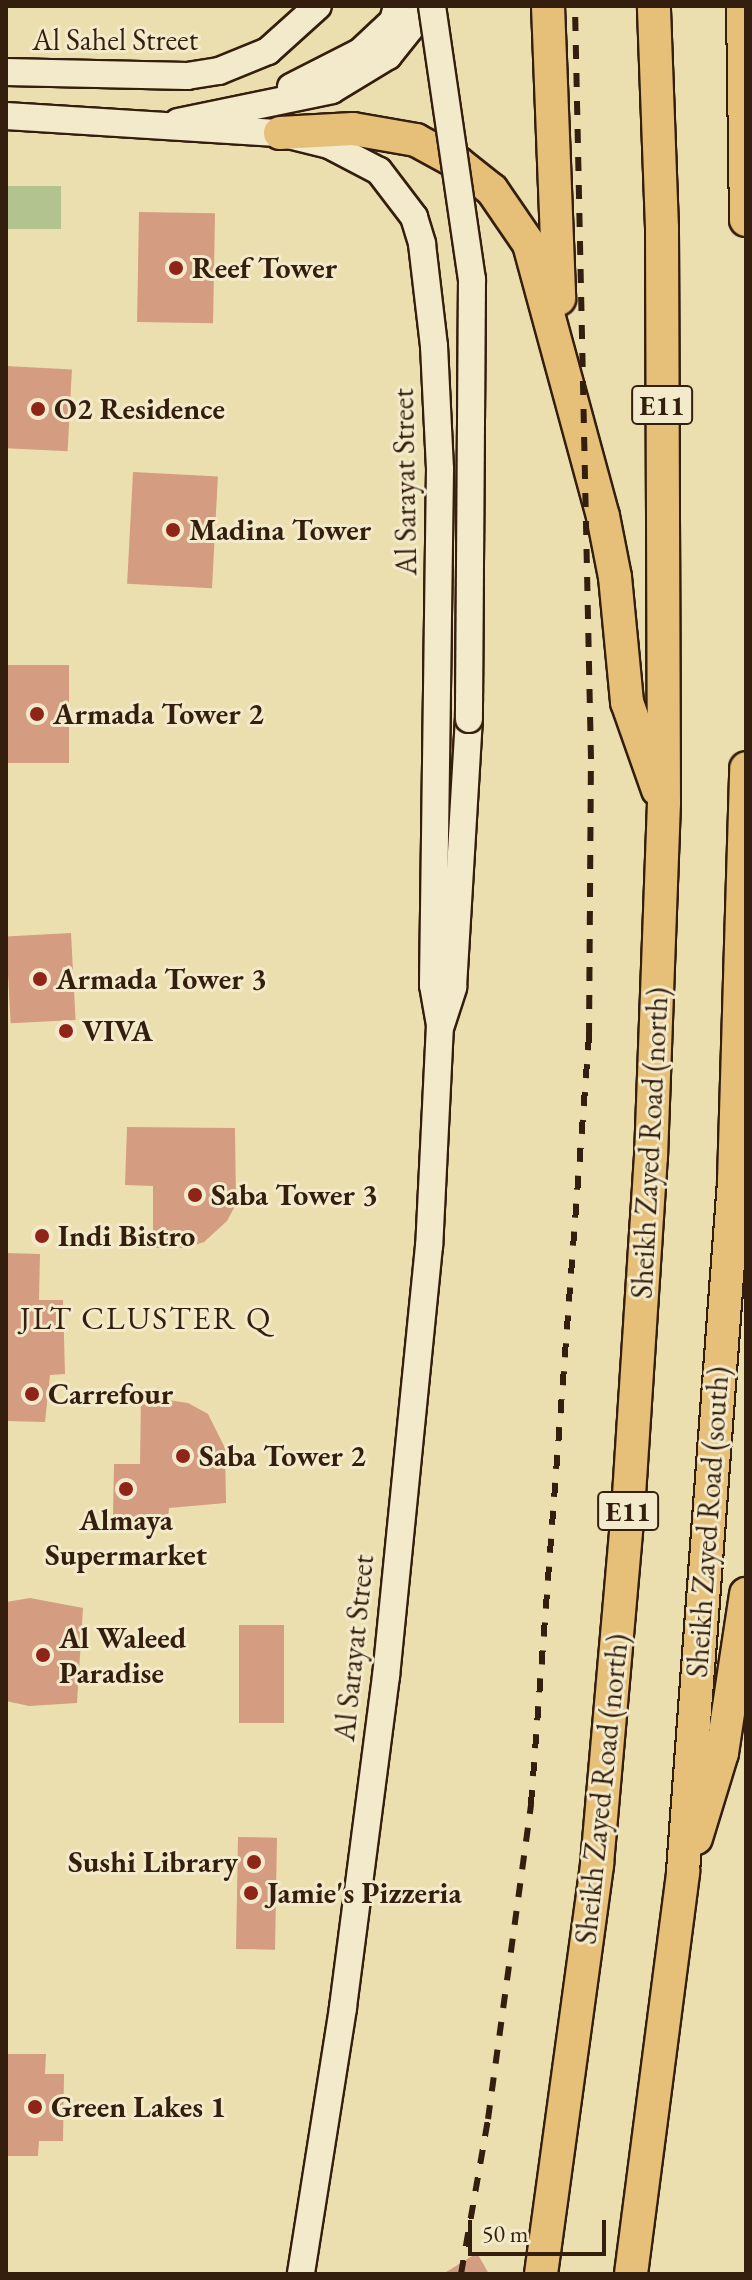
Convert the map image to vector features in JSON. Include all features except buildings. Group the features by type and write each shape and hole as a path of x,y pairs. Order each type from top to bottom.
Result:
{"highway":[{"path":"548,6 561,372"},
{"name":"Sheikh Zayed Road (north)","path":"541,2274 597,1864 614,1688 649,1187 664,803 662,228 654,6"},
{"path":"743,6 746,220"},
{"path":"280,133 353,129 400,135 475,176 505,207 529,244 544,287 561,372 610,546 627,702 664,803"},
{"name":"Sheikh Zayed Road (south)","path":"631,2274 683,1871 734,1181 746,768"},
{"path":"683,1871 722,1753 746,1594"}],"main road":[{"path":"268,51 303,6"},
{"path":"268,51 318,6"},
{"path":"248,107 348,61 393,21 397,6"},
{"name":"Al Sarayat Street","path":"167,126 321,93 361,75 388,56 430,6"},
{"name":"Al Sarayat Street","path":"430,6 472,279 469,719 453,987 440,1025"},
{"name":"Al Sahel Street","path":"6,72 187,76 219,71 268,51"},
{"name":"Al Sarayat Street","path":"6,116 280,133 355,155 379,171 414,217 422,244 434,346 440,469 433,985 440,1025 429,1246 386,1676 343,2008 301,2274"}],"green space":[{"path":"6,186 61,186 61,229 6,229"}],"railway":[{"path":"461,2274 488,2119 531,1804 589,1037 591,759 575,6"}],"place":[{"name":"Reef Tower","path":"176,268"},
{"name":"O2 Residence","path":"38,409"},
{"name":"Madina Tower","path":"173,530"},
{"name":"Armada Tower 2","path":"37,714"},
{"name":"Armada Tower 3","path":"40,979"},
{"name":"VIVA","path":"66,1031"},
{"name":"Saba Tower 3","path":"195,1195"},
{"name":"Indi Bistro","path":"42,1236"},
{"name":"Carrefour","path":"32,1394"},
{"name":"Saba Tower 2","path":"183,1456"},
{"name":"Almaya Supermarket","path":"126,1489"},
{"name":"Al Waleed Paradise","path":"43,1655"},
{"name":"Sushi Library","path":"254,1862"},
{"name":"Jamie's Pizzeria","path":"251,1893"},
{"name":"Green Lakes 1","path":"35,2107"}],"district":[{"name":"JLT CLUSTER Q","path":"146,1318"}]}
